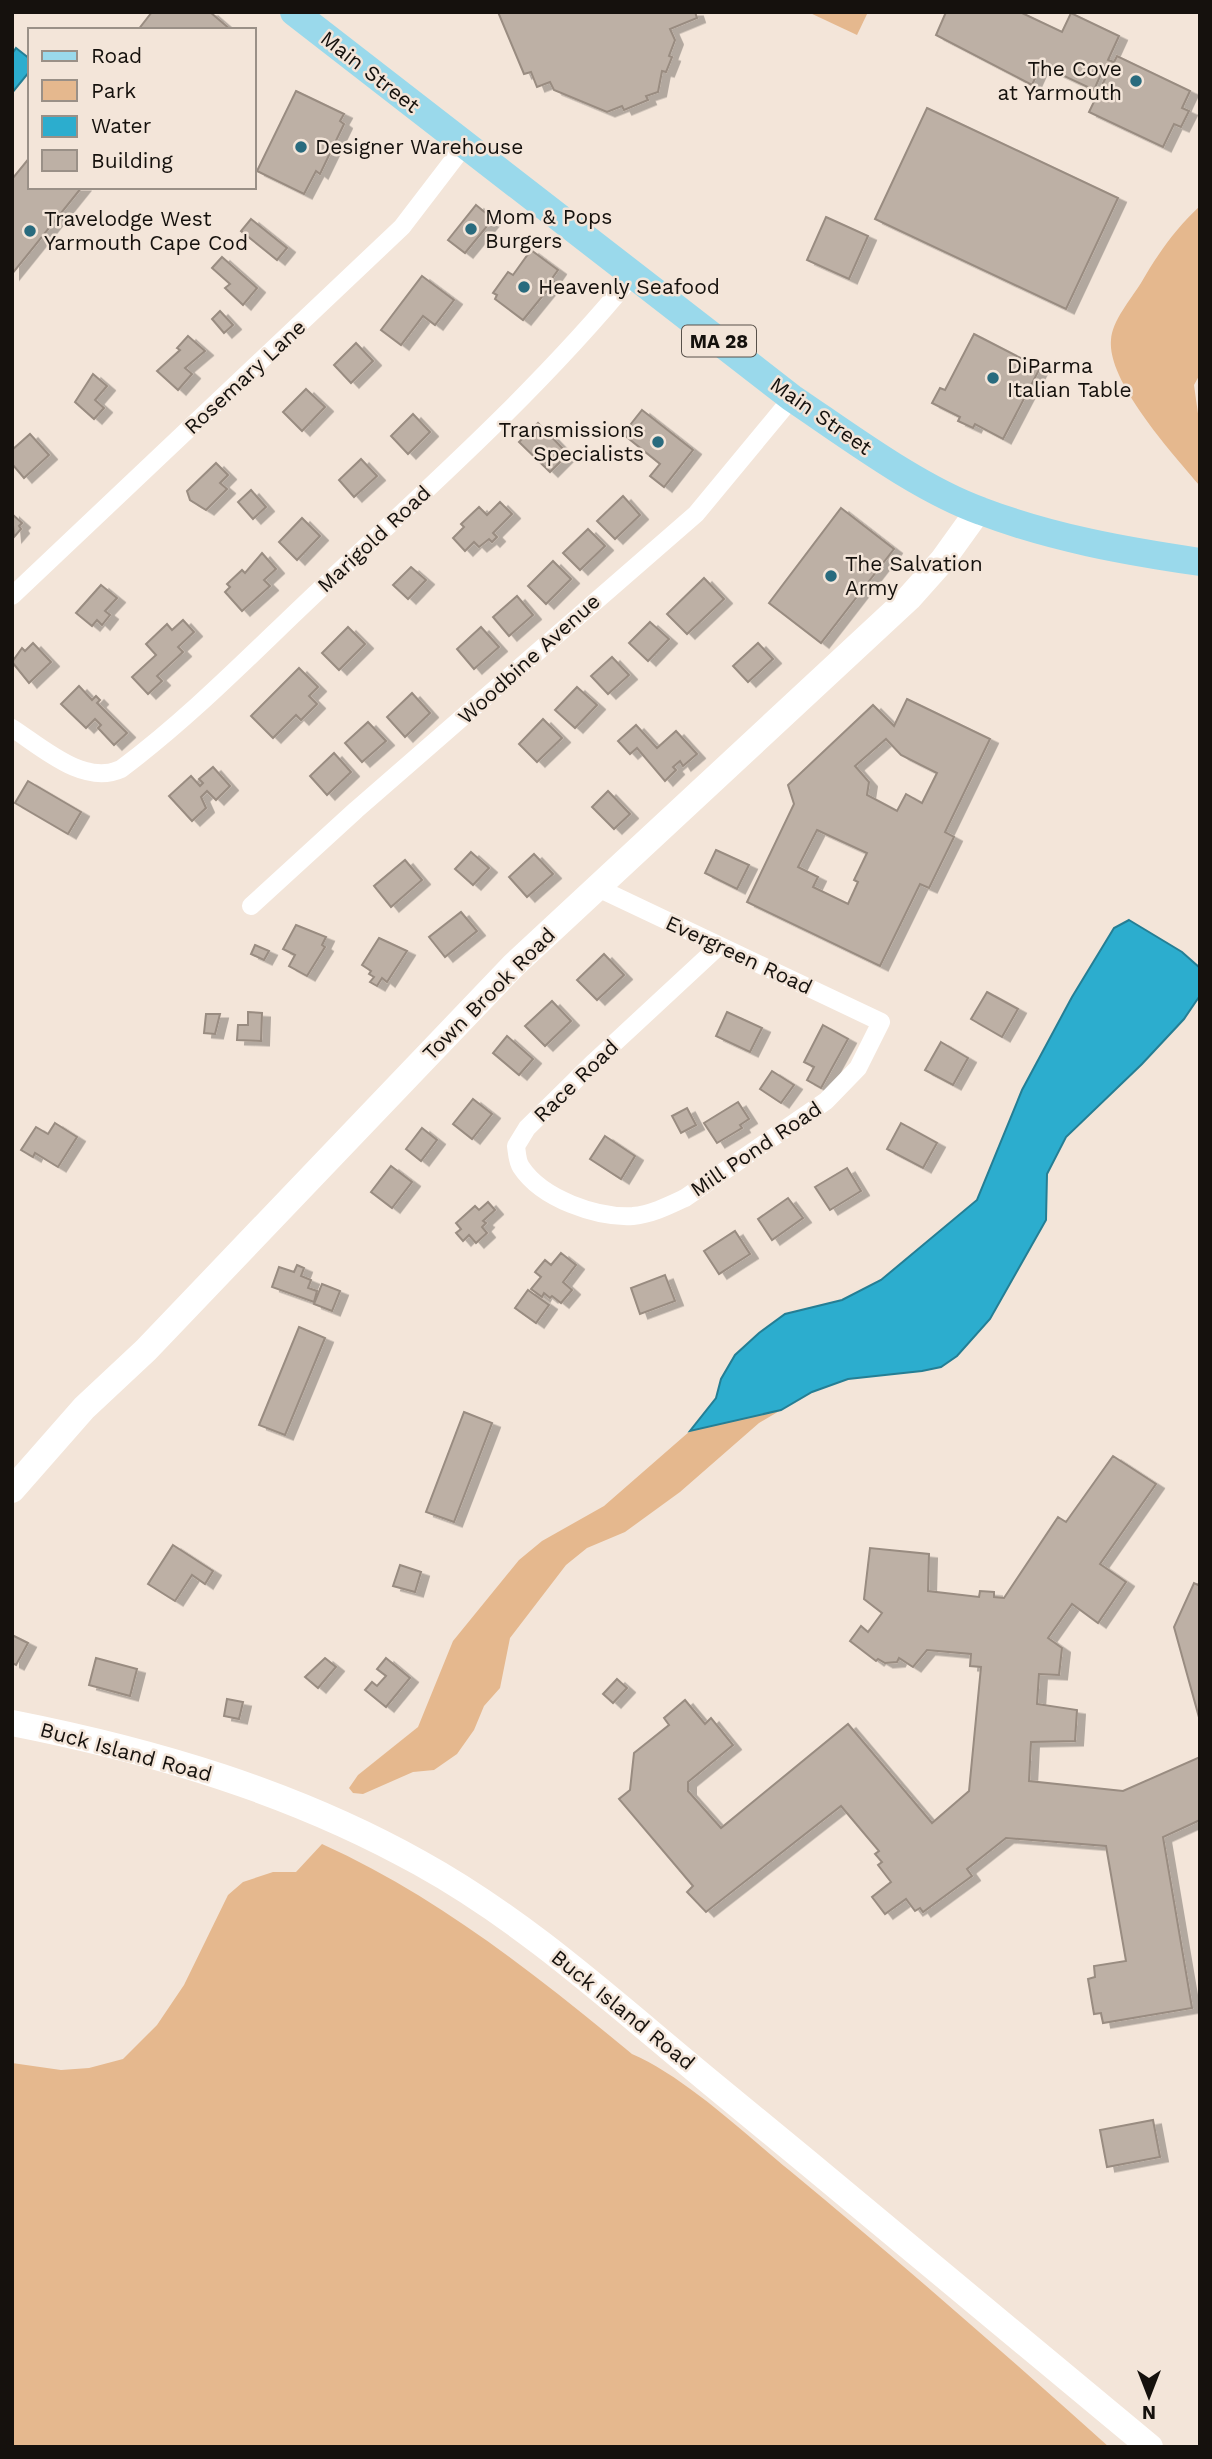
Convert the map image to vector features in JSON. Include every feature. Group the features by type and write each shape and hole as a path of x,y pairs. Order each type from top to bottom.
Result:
{"main road":[{"name":"Main Street","path":"294,12 793,398 878,455 978,511 1067,539 1123,552 1200,562"},
{"name":"Town Brook Road","path":"12,1490 84,1408 146,1350 514,965 909,597 942,561 978,511"},
{"name":"Buck Island Road","path":"12,1724 117,1745 270,1793 367,1835 422,1864 478,1899 550,1950 634,2018 1150,2447"}],"street":[{"name":"Rosemary Lane","path":"12,596 402,227 464,146"},
{"name":"Marigold Road","path":"12,729 66,762 94,774 107,776 121,769 223,684 556,364 633,275"},
{"name":"Woodbine Avenue","path":"251,906 356,810 696,514 793,398"},
{"name":"Evergreen Road","path":"598,888 881,1022"},
{"name":"Race Road","path":"592,1212 561,1199 535,1182 519,1165 516,1146 527,1128 593,1062 719,946"},
{"name":"Mill Pond Road","path":"592,1212 635,1216 661,1209 754,1152 826,1101 858,1068 881,1022"}],"green space":[{"path":"808,12 868,12 857,35"},
{"path":"1200,206 1200,374 1194,385 1200,428 1200,486 1159,437 1131,396 1113,357 1111,340 1118,318 1154,262 1175,233"},
{"path":"781,1410 759,1423 680,1492 625,1532 587,1548 566,1565 510,1638 500,1688 484,1706 474,1730 457,1754 434,1770 413,1772 363,1794 353,1793 349,1788 358,1775 418,1727 453,1641 519,1560 542,1541 604,1506 690,1431"},
{"path":"322,1844 445,1912 522,1966 632,2054 693,2091 910,2272 1109,2447 12,2447 12,2063 61,2070 89,2068 123,2059 157,2025 184,1985 228,1895 243,1882 273,1872 296,1872"}],"water":[{"path":"16,48 28,57 28,73 12,93 12,54"},
{"path":"1129,920 1182,952 1200,968 1199,997 1184,1019 1142,1064 1066,1137 1047,1174 1046,1220 990,1319 957,1356 941,1367 848,1379 812,1392 781,1410 690,1431 716,1398 721,1379 735,1355 759,1333 785,1314 842,1300 881,1280 977,1200 1022,1090 1072,997 1114,928"}],"building":[{"path":"152,12 210,12 229,28 140,28"},
{"path":"498,12 695,12 697,18 670,29 675,40 669,56 672,57 666,72 662,71 658,92 646,96 648,100 624,110 622,106 607,112 554,90 550,82 537,87 531,72 524,74"},
{"name":"The Cove at Yarmouth","path":"946,12 1020,12 1062,32 1071,13 1119,36 1108,60 1114,62 1117,56 1190,91 1182,108 1189,111 1181,127 1174,124 1163,147 1089,112 1106,77 1101,74 1094,90 1041,65 1032,85 936,35"},
{"name":"Designer Warehouse","path":"296,91 344,114 340,121 344,124 320,174 316,171 304,194 257,171"},
{"path":"927,108 1118,198 1066,309 875,219"},
{"name":"Travelodge West Yarmouth Cape Cod","path":"28,159 28,189 80,189 12,274 12,179"},
{"name":"Mom & Pops Burgers","path":"476,205 493,219 465,253 448,240"},
{"path":"826,217 868,236 849,279 807,260"},
{"path":"251,219 287,248 277,260 241,231"},
{"name":"Heavenly Seafood","path":"531,250 558,270 551,280 554,282 523,320 495,299 497,295 493,293 508,272 513,275"},
{"path":"222,257 257,288 243,305 225,288 230,284 212,268"},
{"path":"422,276 454,300 435,325 423,316 401,345 381,330"},
{"path":"220,311 233,325 224,333 212,319"},
{"name":"DiParma Italian Table","path":"974,334 1040,368 1003,439 975,424 973,428 958,421 960,417 932,403 940,388 945,390"},
{"path":"188,336 205,351 185,368 192,374 178,390 157,371 180,350 177,348"},
{"path":"356,343 373,361 351,383 334,365"},
{"path":"93,374 107,386 95,400 104,408 94,419 75,402"},
{"path":"306,389 325,407 302,431 283,412"},
{"name":"Transmissions Specialists","path":"642,410 693,450 664,487 650,476 660,464 623,434"},
{"path":"413,414 430,432 408,454 391,436"},
{"path":"538,423 568,454 550,472 519,442"},
{"path":"30,434 49,455 24,478 12,464 12,450"},
{"path":"361,459 377,476 354,497 339,480"},
{"path":"216,463 228,475 220,483 227,489 206,510 190,500 187,491"},
{"path":"251,490 266,507 253,519 238,502"},
{"path":"623,496 640,515 615,539 597,521"},
{"path":"500,502 512,514 493,533 497,537 492,542 489,539 479,547 474,542 465,551 453,538 464,527 461,524 479,507 487,515"},
{"name":"The Salvation Army","path":"841,508 894,549 821,643 769,603"},
{"path":"12,514 22,523 19,526 21,529 14,537"},
{"path":"302,518 320,536 297,560 279,542"},
{"path":"588,529 605,546 580,570 563,553"},
{"path":"262,553 276,569 264,580 270,586 242,611 225,592 230,587 227,584 242,570 245,573"},
{"path":"553,561 571,579 546,604 528,586"},
{"path":"411,567 426,580 408,599 393,585"},
{"path":"704,578 724,599 687,634 667,614"},
{"path":"101,585 117,598 105,611 110,615 102,625 97,620 92,626 76,613"},
{"path":"517,596 533,615 509,636 493,617"},
{"path":"183,620 194,632 178,647 183,652 157,676 162,681 148,694 132,677 156,655 146,644 167,624 172,630"},
{"path":"650,622 669,639 648,661 629,643"},
{"path":"348,627 365,644 339,670 322,653"},
{"path":"481,627 499,647 474,669 457,649"},
{"path":"33,643 51,662 29,683 12,662 22,648 25,651"},
{"path":"758,643 773,659 748,682 733,666"},
{"path":"612,657 629,675 608,694 591,676"},
{"path":"299,668 318,687 309,696 317,704 301,720 296,715 273,738 251,716"},
{"path":"79,686 92,700 96,696 100,700 97,703 127,733 114,745 98,728 101,725 95,719 86,728 61,704"},
{"path":"577,687 597,705 575,728 555,710"},
{"path":"412,693 430,713 405,737 387,717"},
{"path":"907,699 990,739 945,832 954,837 929,888 920,884 880,966 747,902 794,804 788,785 873,705 894,726","holes":["886,739 901,755 937,773 922,803 906,794 897,811 867,795 869,782 855,766","817,830 867,853 854,880 858,882 848,904 813,887 818,877 798,867"]},
{"path":"543,719 562,738 537,762 519,744"},
{"path":"368,722 386,741 362,762 345,743"},
{"path":"636,725 657,748 676,731 697,754 683,766 680,761 673,767 676,770 665,781 637,748 630,754 618,741"},
{"path":"334,753 351,772 327,795 310,776"},
{"path":"213,767 230,786 216,800 207,791 201,797 206,808 192,821 169,796 191,776 200,786 203,783 199,779"},
{"path":"28,781 81,812 68,834 15,803"},
{"path":"608,791 630,814 614,829 592,807"},
{"path":"716,850 749,865 737,889 705,873"},
{"path":"471,852 489,868 473,885 455,869"},
{"path":"534,854 553,874 527,897 509,877"},
{"path":"405,860 422,880 391,907 374,886"},
{"path":"461,912 477,931 445,957 429,937"},
{"path":"296,925 326,937 322,945 325,947 307,976 289,966 295,955 283,949"},
{"path":"379,938 407,951 387,982 382,978 377,986 370,982 374,977 369,974 371,971 362,965"},
{"path":"255,945 269,951 264,960 251,954"},
{"path":"604,954 624,975 597,1000 577,980"},
{"path":"987,992 1018,1009 1002,1037 971,1019"},
{"path":"552,1001 571,1021 545,1046 525,1026"},
{"path":"248,1012 262,1013 261,1041 237,1040 238,1025 248,1025"},
{"path":"727,1012 762,1028 750,1052 716,1036"},
{"path":"206,1014 220,1014 215,1034 204,1033"},
{"path":"823,1025 848,1039 821,1088 807,1080 814,1067 804,1062"},
{"path":"507,1036 533,1059 519,1075 493,1053"},
{"path":"941,1042 968,1058 953,1085 925,1070"},
{"path":"772,1071 794,1085 781,1103 760,1089"},
{"path":"473,1099 492,1114 472,1139 453,1124"},
{"path":"738,1102 749,1119 740,1125 742,1128 717,1143 704,1123"},
{"path":"687,1108 696,1125 681,1133 672,1116"},
{"path":"55,1123 77,1137 58,1167 35,1153 33,1157 21,1150 36,1127 48,1134"},
{"path":"901,1123 937,1143 923,1168 887,1149"},
{"path":"422,1128 437,1140 421,1161 406,1149"},
{"path":"605,1136 635,1156 621,1179 590,1159"},
{"path":"391,1166 412,1182 392,1208 371,1192"},
{"path":"847,1168 861,1191 830,1210 815,1187"},
{"path":"788,1198 803,1218 772,1240 758,1219"},
{"path":"488,1202 495,1210 483,1221 486,1223 482,1227 487,1233 476,1243 469,1235 463,1241 456,1233 461,1229 456,1223 475,1206 479,1210"},
{"path":"735,1231 750,1254 719,1274 704,1251"},
{"path":"561,1253 576,1265 563,1282 572,1290 561,1303 544,1293 542,1297 531,1289 541,1277 535,1272 545,1260 551,1265"},
{"path":"297,1265 304,1268 301,1276 311,1280 308,1288 317,1291 314,1302 272,1287 279,1267 294,1272"},
{"path":"665,1275 675,1301 640,1314 631,1288"},
{"path":"322,1284 340,1291 332,1311 314,1304"},
{"path":"528,1290 549,1305 536,1323 515,1308"},
{"path":"299,1327 325,1338 285,1435 259,1425"},
{"path":"464,1412 492,1423 454,1522 426,1512"},
{"path":"1113,1456 1156,1484 1100,1564 1126,1582 1098,1623 1072,1604 1048,1638 1062,1648 1059,1675 1039,1674 1037,1704 1077,1710 1075,1741 1031,1742 1029,1781 1123,1791 1200,1757 1200,1820 1163,1837 1192,2008 1103,2023 1101,2013 1094,2014 1088,1979 1095,1977 1094,1966 1126,1961 1106,1846 1006,1838 967,1869 972,1876 923,1912 920,1908 915,1911 906,1899 885,1914 872,1897 891,1882 878,1865 882,1862 875,1854 879,1851 841,1806 706,1912 687,1892 693,1886 619,1799 630,1790 634,1753 669,1725 664,1718 685,1700 705,1724 711,1718 733,1745 688,1782 688,1791 721,1828 848,1724 932,1823 969,1791 981,1667 970,1666 971,1654 927,1650 913,1667 899,1658 897,1662 885,1663 878,1659 876,1661 850,1641 861,1626 868,1632 882,1613 864,1599 870,1548 929,1554 928,1591 979,1597 980,1591 994,1592 994,1597 1004,1598 1058,1517 1066,1522"},
{"path":"173,1545 213,1571 205,1584 192,1575 175,1601 148,1584"},
{"path":"400,1565 421,1572 415,1592 393,1586"},
{"path":"1200,1581 1200,1721 1174,1627 1194,1583 1198,1585"},
{"path":"12,1635 28,1643 16,1665 12,1663"},
{"path":"96,1658 137,1669 130,1696 89,1685"},
{"path":"325,1658 336,1667 318,1688 305,1677"},
{"path":"386,1658 410,1678 386,1707 365,1690 372,1682 377,1686 386,1676 377,1669"},
{"path":"617,1679 627,1688 613,1703 603,1694"},
{"path":"227,1699 243,1702 239,1719 224,1716"},
{"path":"1153,2120 1160,2157 1107,2167 1100,2130"}],"place":[{"name":"The Cove at Yarmouth","path":"1136,81"},
{"name":"Designer Warehouse","path":"301,147"},
{"name":"Mom & Pops Burgers","path":"471,229"},
{"name":"Travelodge West Yarmouth Cape Cod","path":"30,231"},
{"name":"Heavenly Seafood","path":"524,287"},
{"name":"DiParma Italian Table","path":"993,378"},
{"name":"Transmissions Specialists","path":"658,442"},
{"name":"The Salvation Army","path":"831,576"}]}
